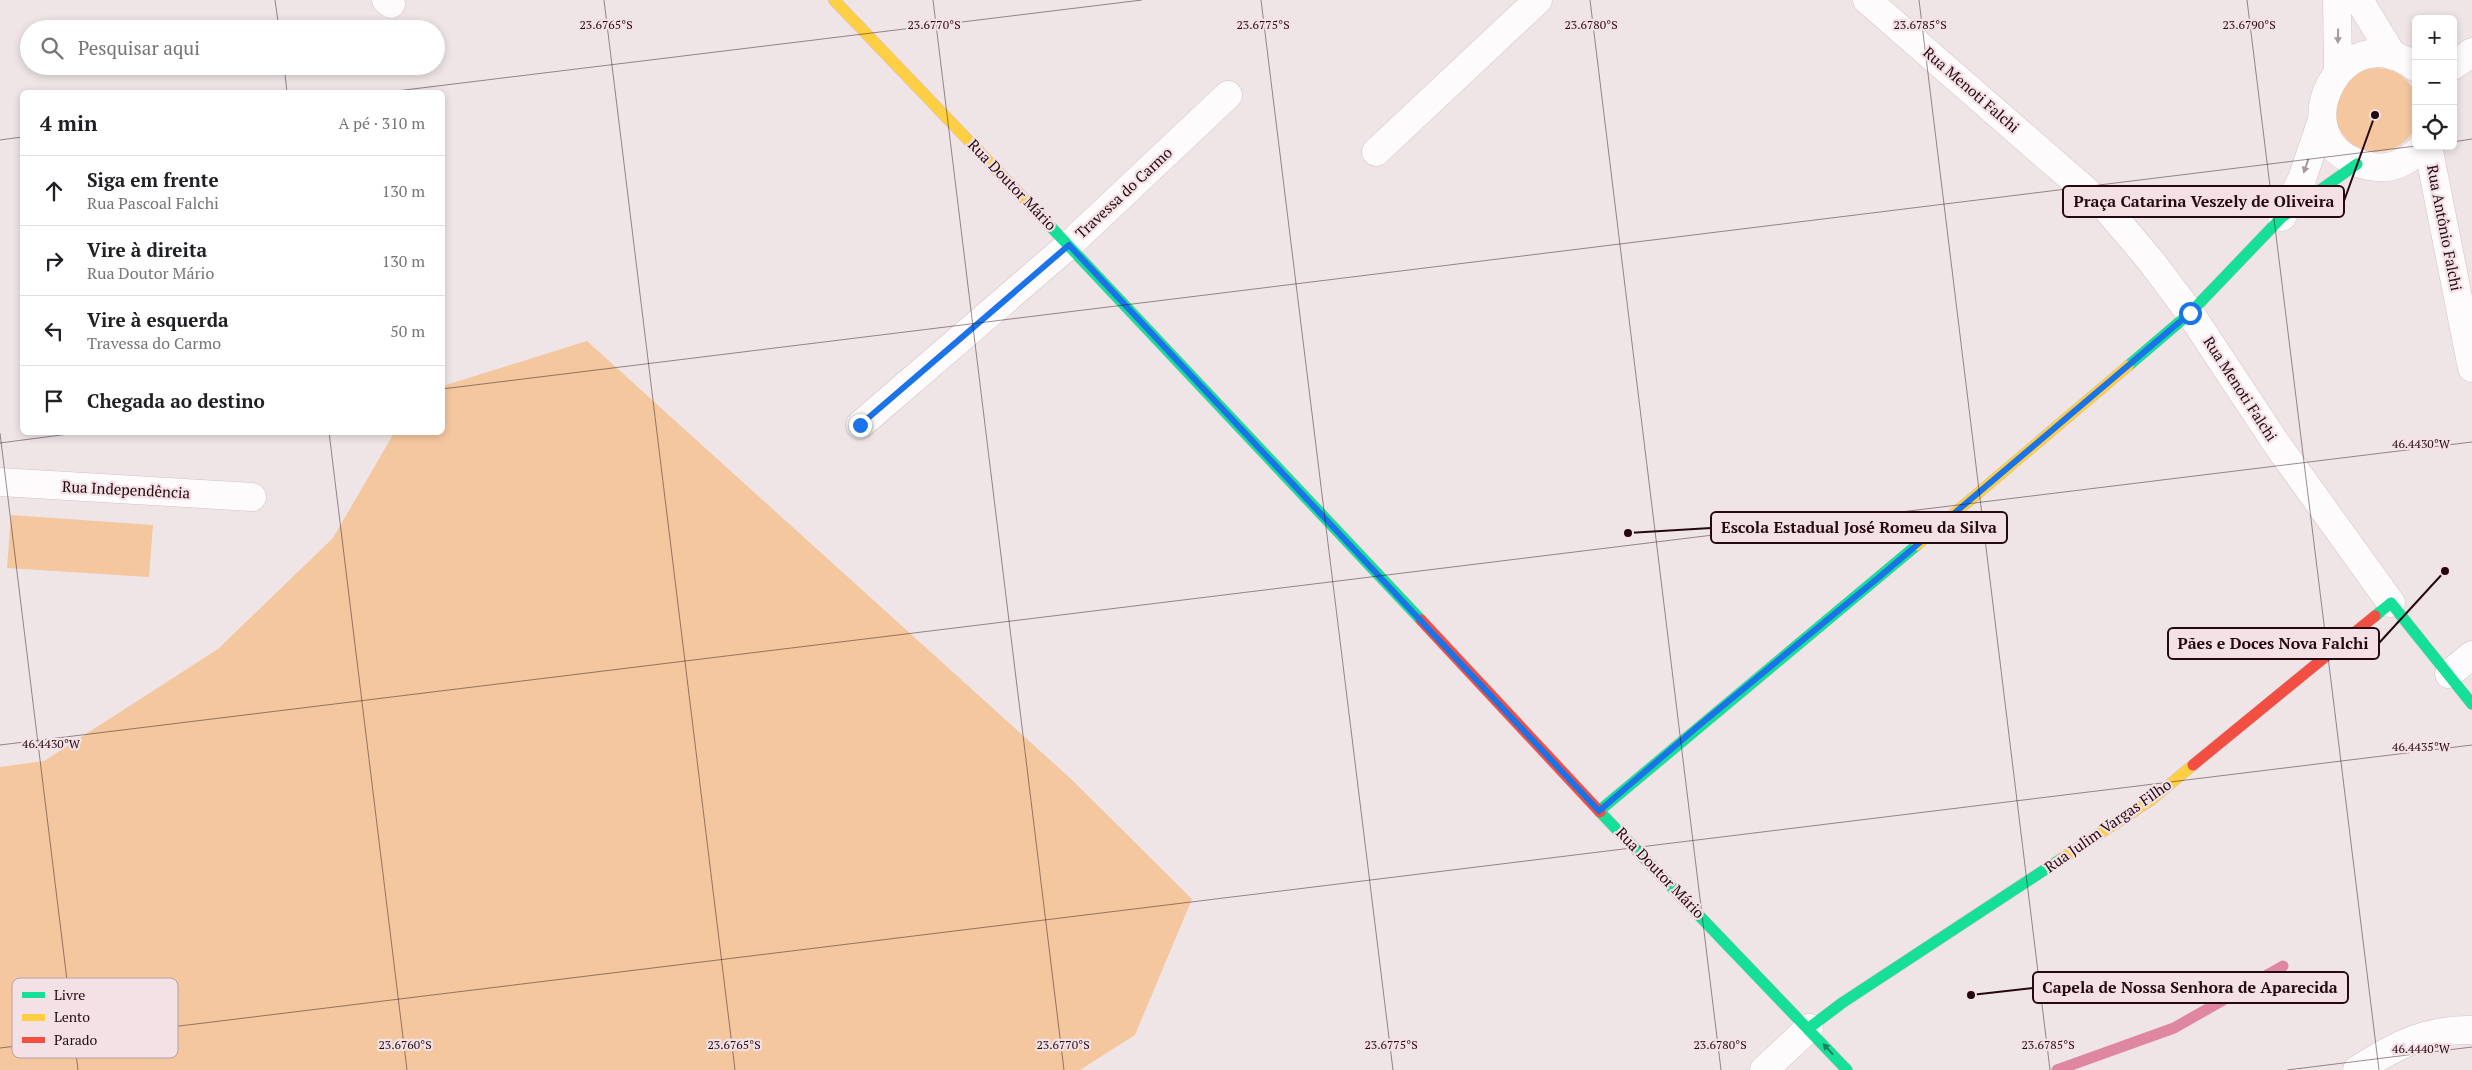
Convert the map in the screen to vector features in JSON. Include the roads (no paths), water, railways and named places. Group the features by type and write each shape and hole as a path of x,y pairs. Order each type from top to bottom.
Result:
{"street":[{"name":"Rua Doutor Mário","path":"834,0 1069,245 1599,811 1810,1028 1847,1070"},
{"path":"1376,152 1538,0"},
{"name":"Rua Menoti Falchi","path":"1867,0 2106,208 2151,261 2190,313 2278,446 2392,603 2472,704"},
{"path":"2337,0 2338,72"},
{"path":"2359,0 2405,62"},
{"path":"2457,63 2472,52"},
{"path":"2282,217 2302,179 2322,120 2322,103 2327,86 2338,72 2354,59 2373,54 2405,62"},
{"name":"Travessa do Carmo","path":"860,425 1069,245 1228,95"},
{"path":"2322,120 2329,139 2341,154 2357,164 2376,168 2396,166 2414,157 2420,150"},
{"name":"Rua Antônio Falchi","path":"2429,150 2472,368"},
{"path":"1599,811 1696,728 1878,578 2190,313 2282,217 2357,164"},
{"name":"Rua Independência","path":"0,482 252,497"},
{"name":"Rua Julim Vargas Filho","path":"1810,1028 1842,1003 2152,800 2392,603"},
{"path":"2450,674 2472,655"},
{"path":"1764,1070 1810,1028"},
{"path":"2357,1070 2386,1052 2423,1035 2452,1030 2472,1030"}],"waterway":[{"path":"2057,1070 2174,1028 2283,966"}],"place":[{"name":"Praça Catarina Veszely de Oliveira","path":"2375,115"},
{"name":"Escola Estadual José Romeu da Silva","path":"1628,533"},
{"name":"Pães e Doces Nova Falchi","path":"2445,571"},
{"name":"Capela de Nossa Senhora de Aparecida","path":"1971,995"}]}
